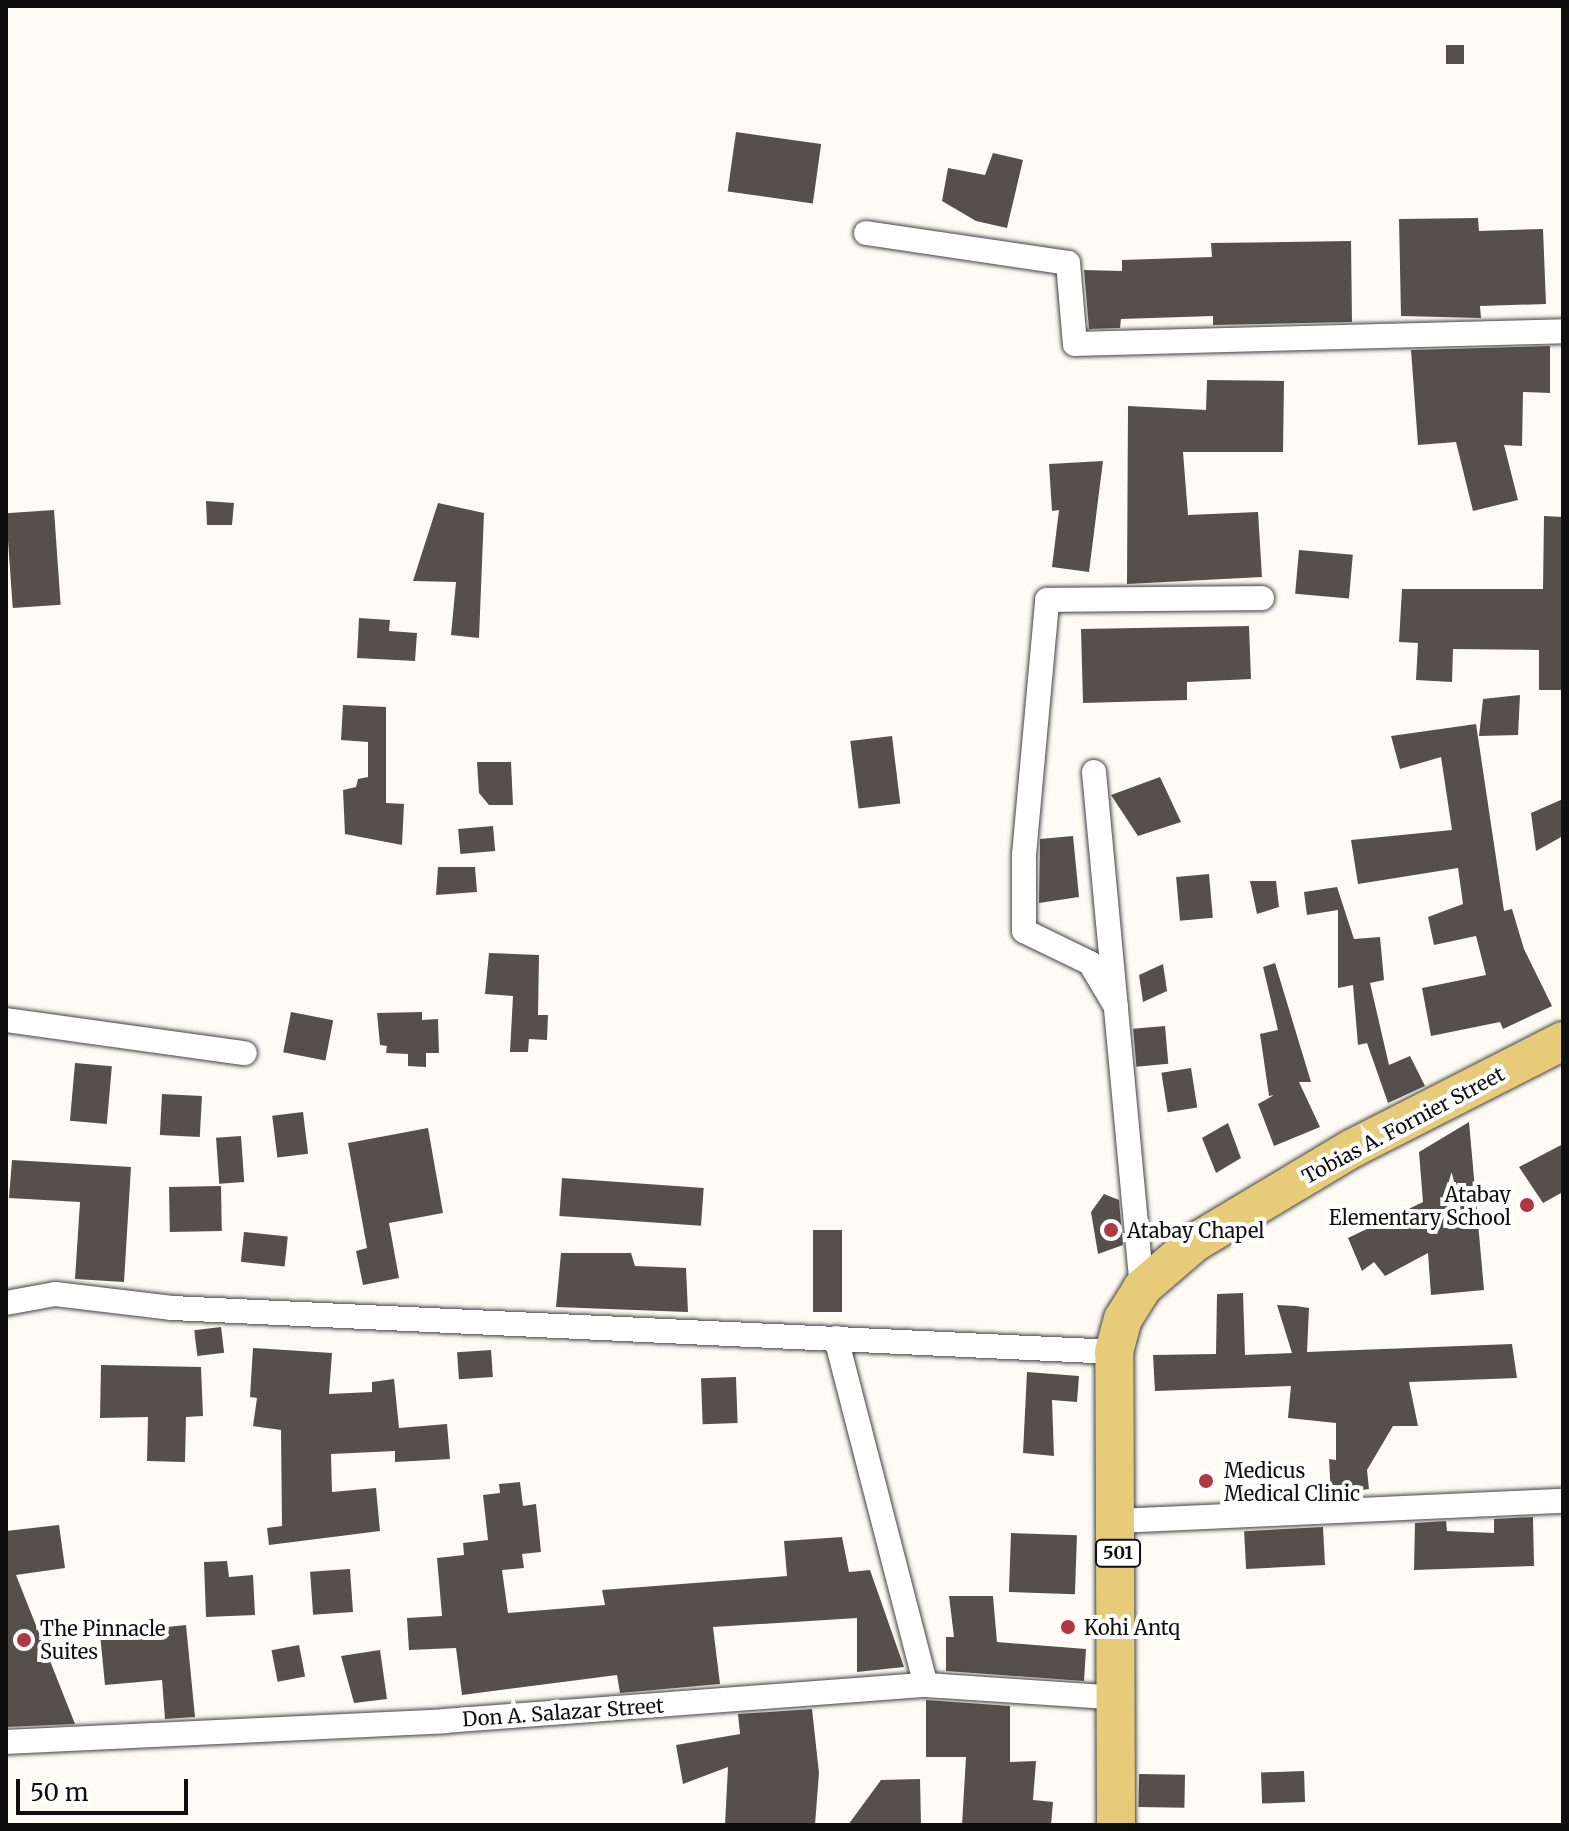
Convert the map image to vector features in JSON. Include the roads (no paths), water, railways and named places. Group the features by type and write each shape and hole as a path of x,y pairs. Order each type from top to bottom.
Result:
{"main road":[{"name":"Tobias A. Fornier Street","path":"1116,1825 1120,1698 1114,1352 1123,1319 1142,1288 1194,1243 1353,1148 1563,1041"}],"street":[{"path":"866,233 1068,263 1075,344 1563,331"},
{"path":"1116,1007 1090,963 1024,931 1024,855 1047,600 1262,598"},
{"path":"1094,772 1142,1288"},
{"path":"6,1020 245,1053"},
{"path":"6,1303 55,1294 172,1308 1114,1352"},
{"path":"836,1338 926,1685"},
{"path":"1118,1521 1563,1501"},
{"name":"Don A. Salazar Street","path":"6,1742 444,1721 926,1685 1120,1698"}],"place":[{"name":"Atabay Elementary School","path":"1527,1205"},
{"name":"Atabay Chapel","path":"1111,1230"},
{"name":"Medicus Medical Clinic","path":"1206,1481"},
{"name":"Kohi Antq","path":"1068,1627"},
{"name":"The Pinnacle Suites","path":"24,1640"}]}
